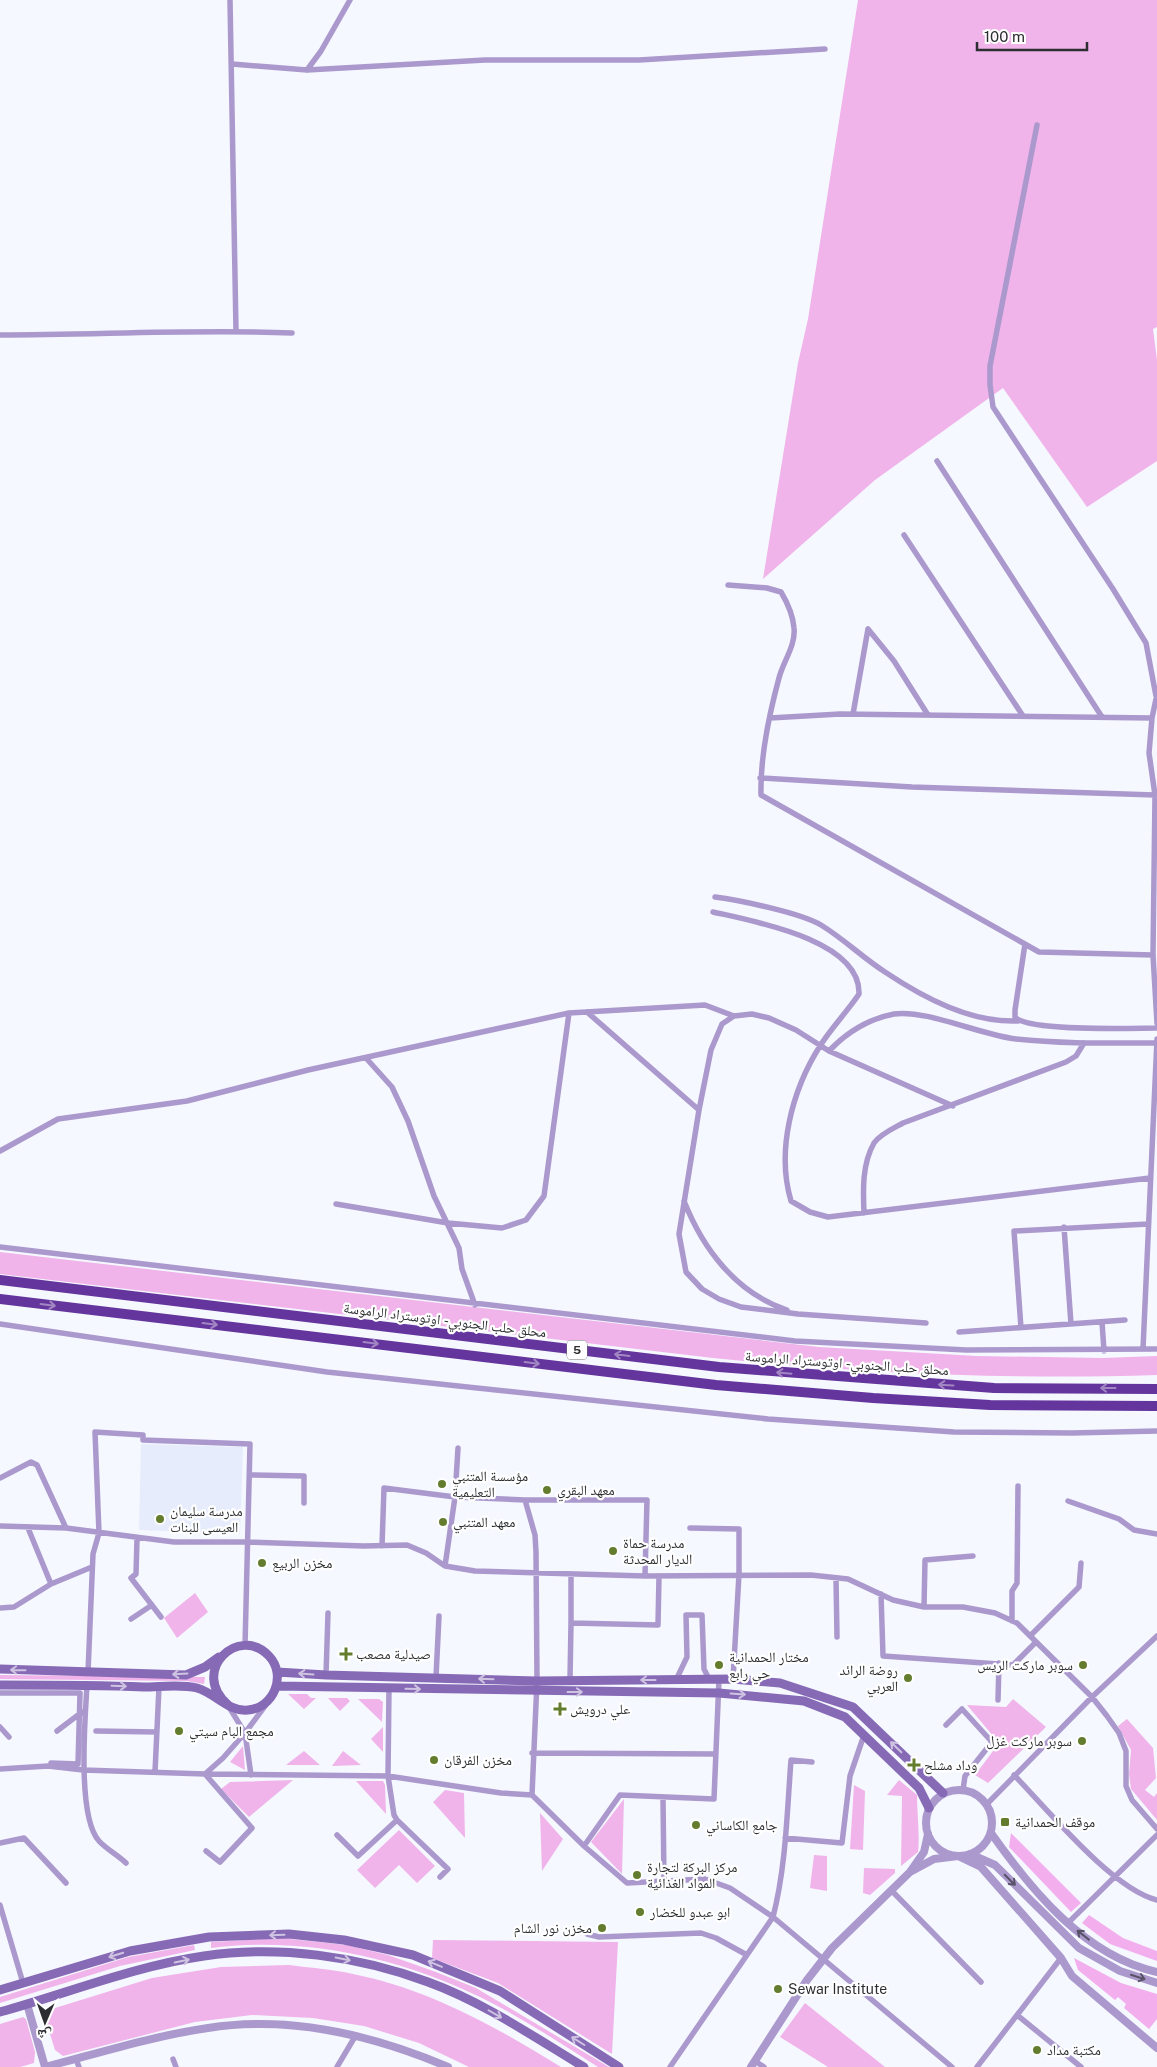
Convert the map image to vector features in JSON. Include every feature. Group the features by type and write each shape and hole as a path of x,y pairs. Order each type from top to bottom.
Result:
{"highway":[{"name":"محلق حلب الجنوبي - اوتوستراد الراموسة","path":"0,1280 719,1367 994,1388 1157,1389"},
{"name":"5","path":"0,1299 716,1385 873,1398 990,1405 1157,1406"}],"main road":[{"path":"0,1669 186,1675 205,1667 237,1647 245,1646 254,1647 269,1656 277,1672 277,1686 269,1700 260,1707 238,1710 197,1688 0,1685"},
{"path":"223,1654 217,1662 213,1681 215,1690 228,1705"},
{"path":"277,1672 537,1681 733,1679 780,1683 854,1707 944,1793"},
{"path":"277,1686 536,1692 718,1693 804,1701 844,1717 919,1788 929,1808"},
{"path":"0,1990 130,1951 201,1938 289,1934 344,1940 413,1955 500,1991 619,2067"},
{"path":"201,1938 204,1956"},
{"path":"0,2012 152,1967 204,1956 244,1952 324,1956 374,1966 429,1982 491,2012 584,2067"}],"street":[{"path":"230,0 236,331"},
{"path":"307,70 321,51 350,0"},
{"path":"232,64 307,70 485,60 639,60 825,49"},
{"path":"1037,126 990,366 990,385 994,408 1113,589 1146,643 1156,694 1149,753 1155,795 1153,955 1157,1023"},
{"path":"0,335 99,336 236,331 292,333"},
{"path":"937,461 1102,717"},
{"path":"904,535 1023,716"},
{"path":"728,586 774,589 781,592 794,629 790,651 779,676 770,718 760,778 761,795 1039,952 1153,955"},
{"path":"852,714 868,629 894,661 928,715"},
{"path":"770,718 852,714 1152,718"},
{"path":"760,778 912,788 1155,795"},
{"path":"715,897 733,899 819,924 885,972 942,1004 980,1018 1018,1021 1051,1027 1157,1028"},
{"path":"713,912 796,934 827,948 847,962 859,986 859,994 820,1046 798,1088 786,1141 786,1182 791,1202 810,1212 828,1217 1150,1178"},
{"path":"1018,1021 1015,1017 1015,1010 1024,944"},
{"path":"0,1151 58,1119 187,1101 366,1058 569,1014 705,1006 734,1016 752,1014 769,1018 796,1030 829,1051 953,1106"},
{"path":"587,1012 699,1110"},
{"path":"336,1204 448,1223 502,1228 526,1220 544,1196 569,1014"},
{"path":"829,1051 841,1038 860,1025 894,1014 917,1014 984,1034 1016,1039 1157,1043"},
{"path":"734,1016 722,1024 711,1050 699,1110 679,1234 686,1272 702,1289 719,1299 741,1307 798,1314 926,1323"},
{"path":"1143,1349 1157,1039"},
{"path":"864,1213 863,1180 875,1142 903,1123 953,1106 1066,1062 1076,1056 1084,1042"},
{"path":"366,1058 392,1087 408,1122 434,1196 459,1248 462,1269 474,1305"},
{"path":"684,1201 694,1226 731,1276 757,1296 779,1308 798,1314"},
{"path":"1148,1216 1157,1216"},
{"path":"1021,1328 1014,1231 1148,1224"},
{"path":"1064,1227 1071,1324"},
{"path":"0,1247 474,1305 795,1341 966,1350 1104,1351 1157,1349"},
{"path":"959,1332 1125,1320"},
{"path":"1102,1322 1104,1351"},
{"path":"0,1324 327,1372 768,1420 954,1432 1072,1433 1157,1431"},
{"path":"88,1672 92,1567 99,1533 95,1432 143,1435 143,1440 250,1444 245,1646"},
{"path":"445,1566 455,1497 458,1448"},
{"path":"0,1478 31,1462 37,1465 66,1528"},
{"path":"250,1475 304,1476 304,1503"},
{"path":"1012,1621 1012,1591 1017,1583 1018,1486"},
{"path":"382,1546 384,1488 455,1497 525,1500 647,1500 645,1576"},
{"path":"525,1500 535,1535 536,1575 537,1681 532,1753 532,1795"},
{"path":"1068,1502 1120,1519 1134,1530 1157,1534"},
{"path":"0,1527 66,1528 137,1539 174,1542 407,1545 426,1553 445,1566 475,1571 536,1575 811,1575 848,1579 893,1600 924,1607 963,1607 995,1613 1012,1621 1030,1636 1092,1697 1119,1733 1126,1751 1126,1786 1132,1800 1157,1829"},
{"path":"28,1528 51,1584"},
{"path":"690,1528 739,1530 739,1574 733,1679"},
{"path":"137,1539 136,1574 131,1578 161,1617"},
{"path":"924,1607 925,1560 973,1556"},
{"path":"1030,1636 1079,1588 1081,1563"},
{"path":"0,1608 14,1607 51,1584 92,1567"},
{"path":"570,1680 571,1575"},
{"path":"571,1623 658,1625 659,1576"},
{"path":"836,1578 837,1637"},
{"path":"881,1594 882,1656 1013,1665 1036,1642"},
{"path":"131,1619 152,1605"},
{"path":"326,1675 328,1613"},
{"path":"676,1680 687,1657 686,1615 702,1615 704,1669 709,1679"},
{"path":"436,1677 439,1616"},
{"path":"987,1804 1092,1697 1157,1636"},
{"path":"998,1700 999,1663"},
{"path":"584,1846 620,1795 714,1799 714,1754 719,1679"},
{"path":"87,1685 83,1770 89,1822 99,1841 126,1863"},
{"path":"156,1772 159,1687"},
{"path":"389,1688 388,1776 397,1820 448,1869 440,1877"},
{"path":"0,1693 80,1693 78,1764 46,1762 38,1766"},
{"path":"205,1774 223,1758 245,1733 269,1700"},
{"path":"228,1705 245,1733 251,1775"},
{"path":"57,1731 86,1709"},
{"path":"946,1724 962,1709 992,1742 965,1776 963,1790"},
{"path":"0,1727 8,1738"},
{"path":"96,1731 157,1732"},
{"path":"785,1838 842,1843 850,1776 864,1735"},
{"path":"532,1753 714,1754"},
{"path":"670,2067 773,1917 778,1899 785,1838 791,1760 812,1762"},
{"path":"0,1769 38,1766 83,1770 205,1774 388,1776 501,1793 532,1795 584,1846 627,1883 705,1880 730,1888 773,1917 952,2067"},
{"path":"205,1774 252,1828 220,1862 206,1851"},
{"path":"1014,1775 1113,1877 1146,1898 1157,1900"},
{"path":"910,1872 934,1859 958,1856 970,1854 983,1846 991,1833 992,1821 987,1804 975,1793 963,1790 944,1793 929,1808 926,1826 928,1834 940,1850 958,1856 981,1867 1061,1958 1072,1976 1157,2048"},
{"path":"662,1798 664,1881"},
{"path":"337,1835 358,1856 397,1820"},
{"path":"991,1833 1009,1859 1068,1923 1105,1951 1125,1962 1157,1972"},
{"path":"764,2067 753,2064 822,1960 910,1872 924,1852 928,1834"},
{"path":"1068,1923 1157,1835"},
{"path":"0,1843 24,1838 66,1883"},
{"path":"970,1854 995,1864 1079,1948 1120,1971 1157,1983"},
{"path":"891,1890 981,1982"},
{"path":"0,1905 23,1983"},
{"path":"587,1934 600,1937 701,1933 716,1938 747,1955"},
{"path":"977,2067 1061,1958"},
{"path":"27,2004 45,2067 77,2063 166,2036 209,2027 270,2024 356,2035 413,2052 448,2067"},
{"path":"1017,2016 1080,2067"},
{"path":"337,2067 356,2035"},
{"path":"173,2059 176,2067"}],"shaded area":[{"path":"858,0 1157,0 1157,327 1153,329 1157,360 1157,461 1087,507 1003,388 875,480 763,579 798,363 808,319"},
{"path":"0,1252 819,1347 977,1356 1103,1358 1157,1356 1157,1375 1046,1377 935,1374 824,1368 713,1358 0,1274"},
{"path":"141,1444 243,1447 240,1534 139,1530"},
{"path":"195,1593 208,1612 177,1638 164,1618"},
{"path":"0,1675 205,1677 204,1684 187,1681 0,1679"},
{"path":"288,1694 307,1694 311,1698 316,1698 304,1709"},
{"path":"328,1698 347,1698 350,1701 340,1711"},
{"path":"358,1699 379,1699 383,1702 382,1722"},
{"path":"1013,1699 1046,1727 988,1783 975,1775 999,1743 967,1705 1006,1707"},
{"path":"1127,1719 1153,1748 1156,1778 1145,1790 1154,1797 1157,1793 1157,1820 1131,1789 1129,1774 1131,1750 1118,1726"},
{"path":"383,1727 383,1752 371,1739"},
{"path":"243,1746 245,1770 230,1762"},
{"path":"304,1751 320,1765 286,1765"},
{"path":"343,1751 361,1765 332,1766"},
{"path":"293,1780 249,1817 221,1789 230,1782"},
{"path":"899,1780 917,1795 919,1832 918,1852 901,1866 902,1796 887,1795"},
{"path":"356,1781 383,1781 385,1785 386,1814"},
{"path":"854,1785 865,1791 863,1850 850,1849"},
{"path":"445,1790 464,1793 465,1838 433,1802"},
{"path":"624,1799 622,1874 591,1842"},
{"path":"540,1813 563,1839 542,1871"},
{"path":"399,1830 435,1866 417,1883 399,1865 375,1888 357,1870"},
{"path":"1011,1833 1081,1903 1071,1912 1009,1847"},
{"path":"814,1855 827,1856 827,1891 810,1888"},
{"path":"864,1868 895,1869 895,1873 870,1895 863,1893"},
{"path":"1089,1915 1123,1938 1157,1951 1157,1961 1110,1944 1082,1923"},
{"path":"281,1938 347,1945 388,1955 436,1972 476,1988 609,2067 598,2067 480,1997 449,1983 383,1961 349,1953 280,1945 245,1945 211,1948 211,1942"},
{"path":"433,1940 618,1942 612,2054 498,1983 432,1958"},
{"path":"194,1945 195,1950 120,1966 0,2003 0,1997 128,1957"},
{"path":"1074,1958 1121,1983 1157,1994 1157,2019 1149,2029 1124,2008 1126,2004 1118,1997 1115,2000 1078,1970"},
{"path":"289,1965 345,1972 408,1989 435,1999 487,2024 561,2067 469,2067 419,2043 364,2026 313,2018 252,2015 195,2022 63,2056 55,2050 45,2017 55,2008 152,1978 221,1967"},
{"path":"805,2003 885,2067 828,2067 780,2037"},
{"path":"23,2017 26,2019 35,2052 34,2063 20,2067 0,2067 0,2024"}],"place":[{"name":"مؤسسة المتنبي التعليمية","path":"442,1484"},
{"name":"معهد البقري","path":"547,1490"},
{"name":"مدرسة سليمان العيسى للبنات","path":"160,1519"},
{"name":"معهد المتنبي","path":"443,1522"},
{"name":"مدرسة حماة الديار المحدثة","path":"613,1551"},
{"name":"مخزن الربيع","path":"262,1563"},
{"name":"صيدلية مصعب","path":"346,1654"},
{"name":"مختار الحمدانية حي رابع","path":"719,1665"},
{"name":"سوبر ماركت الريس","path":"1083,1665"},
{"name":"روضة الرائد العربي","path":"908,1678"},
{"name":"علي درويش","path":"560,1709"},
{"name":"مجمع البام سيتي","path":"179,1731"},
{"name":"سوبر ماركت غزل","path":"1082,1741"},
{"name":"مخزن الفرقان","path":"434,1760"},
{"name":"وداد مشلح","path":"914,1765"},
{"name":"موقف الحمدانية","path":"1005,1822"},
{"name":"جامع الكاساني","path":"696,1825"},
{"name":"مركز البركة لتجارة المواد الغذائية","path":"637,1875"},
{"name":"ابو عبدو للخضار","path":"640,1912"},
{"name":"مخزن نور الشام","path":"602,1928"},
{"name":"Sewar Institute","path":"778,1989"},
{"name":"مكتبة مداد","path":"1037,2050"}]}
